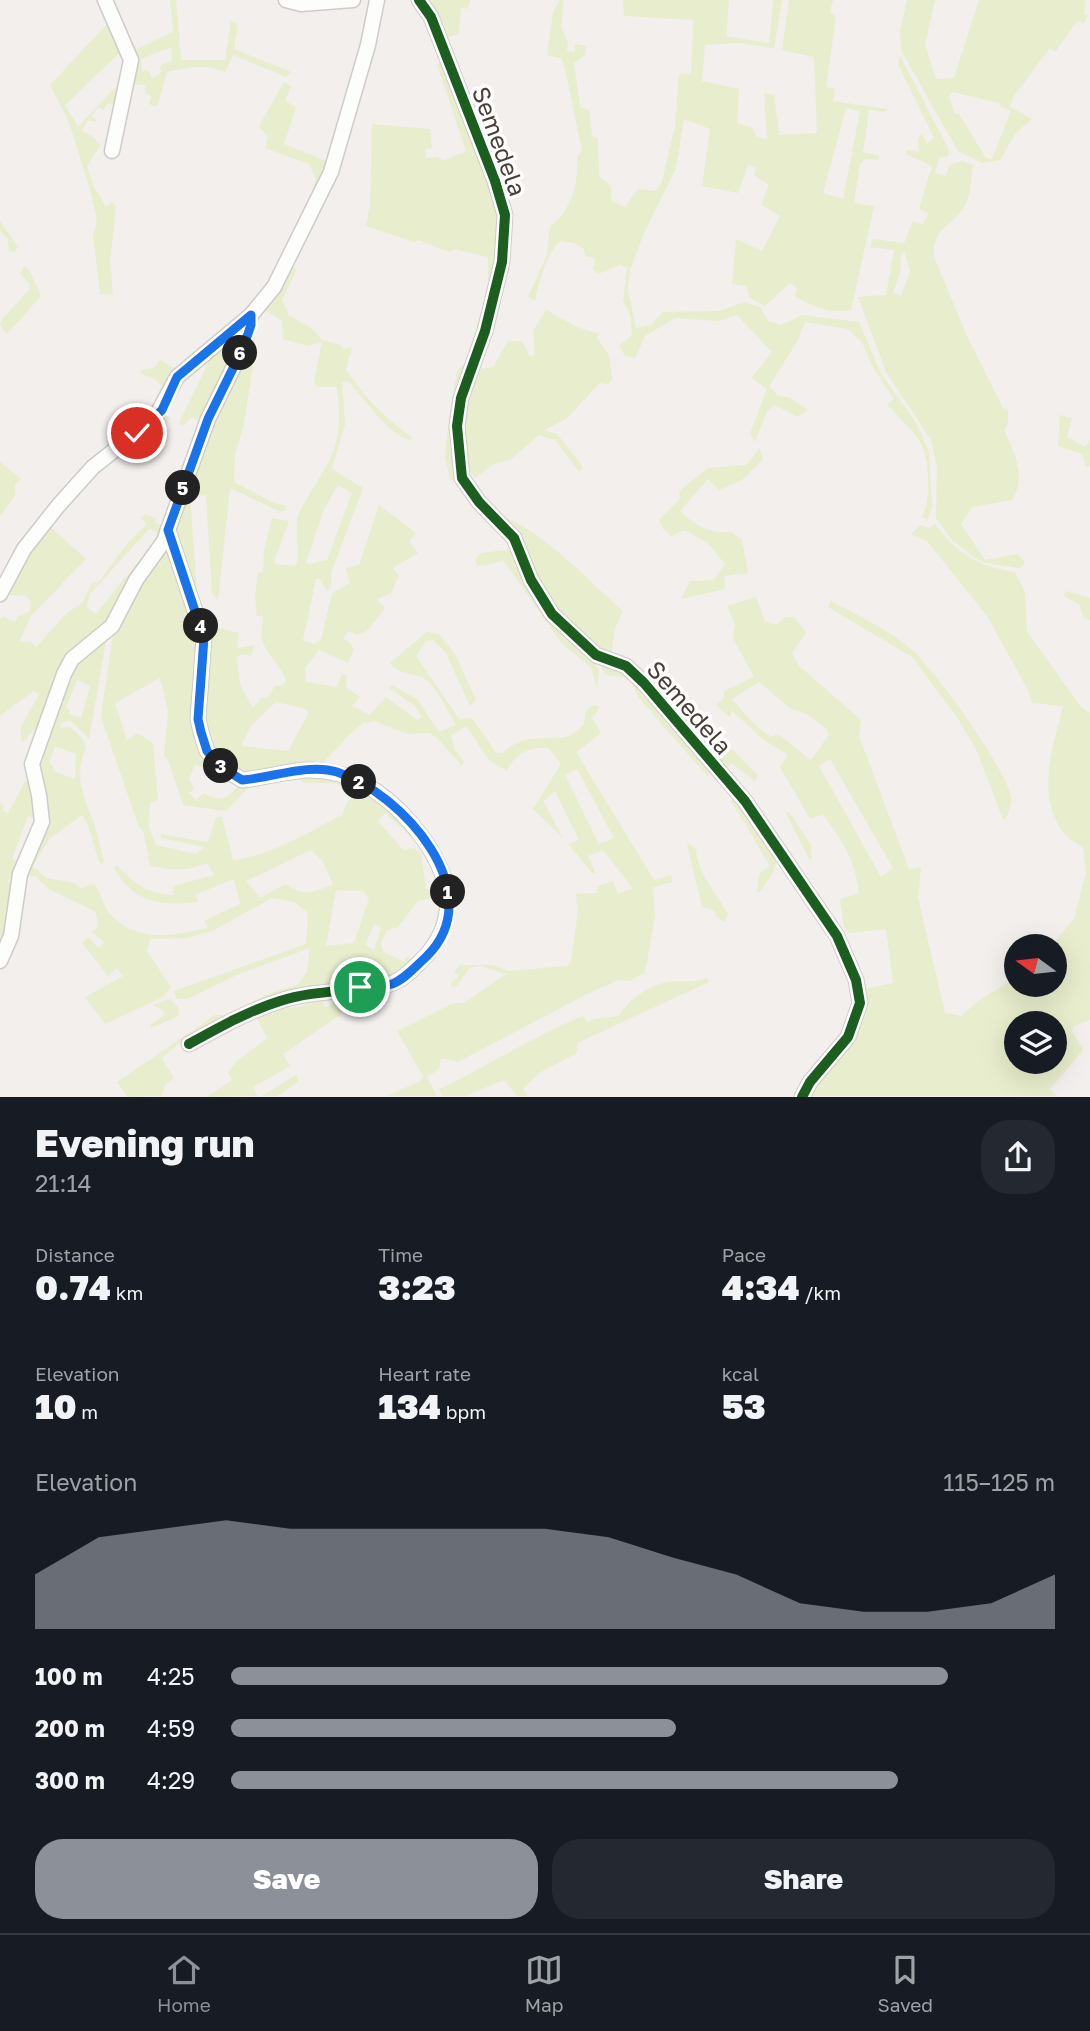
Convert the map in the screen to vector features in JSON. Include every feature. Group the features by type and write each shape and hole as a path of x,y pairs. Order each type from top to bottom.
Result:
{"street":[{"path":"105,0 131,60 112,151"},
{"path":"286,0 301,4 353,0"},
{"name":"Semedela","path":"419,0 431,17 495,181 505,215 502,262 485,331 461,398 457,426 462,478 479,502 514,538 531,580 552,614 596,655 626,666 645,683 745,802 837,936 860,992 860,1003 848,1037 810,1082 802,1097"},
{"path":"0,594 24,548 93,467 155,418 177,377 195,359 251,315 274,287 331,172 368,45 374,1"},
{"path":"0,961 11,936 20,874 42,822 32,764 72,659 112,626 168,530 208,419 243,348 251,325 251,315"},
{"path":"168,530 204,638 198,719 207,751 223,768 242,780 303,770 335,771 385,796 427,843 446,879 448,894 445,920 437,946 412,971 393,984 315,991 279,1001 222,1025 189,1044"}],"green space":[{"path":"170,0 176,0 181,60 225,60 231,21 238,24 234,49 291,72 286,77 233,55 225,72 204,67 167,72 157,107 149,104 151,96 145,93 146,85 130,84 130,52 173,32","holes":["171,47 172,60 159,66 162,72 152,78 148,70 142,71 141,59"]},
{"path":"423,0 470,0 468,9 461,7 459,34 443,39"},
{"path":"560,0 564,0 561,27 568,42 567,51 574,52 575,44 586,46 585,55 574,63 580,107 589,110 592,135 598,138 599,176 611,186 612,201 625,207 638,189 655,191 661,185 675,126 679,74 691,74 693,20 624,16 623,0 729,0 726,36 769,43 773,0 782,0 774,48 739,43 705,45 702,81 739,89 737,123 753,128 756,137 767,139 764,93 774,95 779,135 817,133 814,57 782,50 789,0 833,0 830,12 836,17 826,87 835,89 833,101 887,109 886,112 869,110 863,152 879,156 879,160 866,159 860,164 854,203 874,206 851,310 829,310 807,303 795,296 797,288 790,283 765,306 749,297 747,286 732,284 736,239 762,251 780,216 761,205 769,185 754,175 756,167 748,165 738,193 702,186 710,129 684,119 676,168 644,233 630,270 628,290 636,328 651,325 663,312 720,311 744,302 761,308 768,321 781,325 802,315 859,322 881,374 915,421 929,452 932,505 928,520 922,517 928,491 923,449 913,432 887,404 894,399 872,366 862,342 848,329 805,322 798,340 769,386 778,396 789,397 808,410 798,417 775,405 767,411 755,442 750,434 767,389 751,378 772,352 737,315 719,321 675,318 645,336 635,358 625,356 619,346 632,335 630,315 623,301 627,268 620,265 598,274 593,270 595,258 585,256 584,249 574,243 560,241 547,261 535,301 528,297 547,255 550,226 558,220 569,204 577,176 577,156 582,151 564,64 561,58 547,55 553,12","holes":["846,108 860,111 843,199 823,193"]},
{"path":"907,0 935,0 925,44 936,79 954,78 979,0 1086,0 1084,14 1088,16 1084,23 1077,21 1055,52 1050,48 1014,96 1010,107 1032,119 1015,134 1000,160 982,163 958,151 901,50 900,32","holes":["952,92 1000,103 999,106 1011,111 992,159 986,158 959,114 955,114 949,97"]},
{"path":"109,22 123,49 65,105 78,127 127,75 117,105 108,103 103,110 99,107 91,116 95,122 87,120 82,131 91,135 100,145 87,166 93,185 106,207 112,202 116,208 110,261 113,294 100,294 93,235 97,221 91,193 69,122 50,85"},
{"path":"900,56 949,150 948,156 939,158 935,173 946,176 949,165 963,161 973,165 967,201 961,212 936,239 934,257 967,336 1003,408 1008,409 1008,424 1004,430 1019,474 1012,500 972,507 961,524 985,560 1018,554 1025,563 1020,568 986,563 975,558 952,540 936,518 937,467 931,440 886,372 858,297 886,295 894,250 870,247 873,239 904,243 913,221 923,224 929,213 919,209 932,166 906,154 906,150 919,152 918,139 922,133 927,144 934,138 898,64","holes":["905,252 910,272 901,296 893,292 900,273 901,253"]},
{"path":"444,60 493,182 502,238 453,435 456,483 450,479 445,457 449,419 457,371 465,363 482,310 488,283 488,257 454,249 449,252 419,240 414,242 366,226 370,204 372,124 430,129 432,148 425,149 426,158 437,157 443,161 466,151 437,65"},
{"path":"284,82 291,86 285,101 296,107 284,144 331,163 318,198 313,187 316,179 309,164 265,148 268,137 259,126"},
{"path":"0,221 18,247 14,252 10,251 7,238 0,231"},
{"path":"24,266 30,272 41,296 7,334 0,325 3,318 29,290 30,284 20,274"},
{"path":"288,266 297,269 282,300 289,315 314,330 322,340 340,345 343,349 352,347 346,370 376,407 412,437 411,441 392,430 348,381 342,382 345,424 332,469 363,488 331,573 331,586 327,591 320,579 316,579 303,640 313,644 321,640 332,593 350,583 346,568 359,565 379,505 416,533 409,541 418,553 393,568 399,576 391,592 377,599 385,608 367,631 357,635 348,631 343,639 350,643 354,650 348,663 319,650 305,668 306,682 337,687 342,673 347,676 346,688 360,697 352,706 369,715 386,697 417,720 422,717 415,706 389,688 392,685 417,699 439,732 456,725 429,682 399,670 390,663 427,632 439,634 456,656 476,700 470,706 446,653 433,640 426,641 416,656 459,719 472,718 496,753 502,753 522,741 572,735 584,724 586,710 594,705 600,707 592,718 601,733 576,752 654,880 671,875 672,882 653,887 655,916 645,973 629,981 618,980 585,995 458,1062 441,1058 439,1069 427,1077 437,1096 386,1096 421,1081 423,1076 397,1031 453,1003 464,1003 506,974 481,966 469,968 458,985 452,987 451,983 459,976 454,972 460,965 492,965 509,971 567,966 571,961 578,911 576,894 597,893 598,886 613,881 618,894 633,888 603,850 588,856 596,874 593,874 568,844 579,840 555,791 543,801 563,838 533,809 561,764 548,748 523,752 507,771 489,760 466,726 451,735 455,750 464,762 462,766 437,738 429,733 407,734 375,721 363,723 323,763 243,776 211,753 201,711 203,616 208,616 216,627 239,633 237,648 255,645 251,656 242,654 237,658 240,684 253,708 261,698 267,698 275,686 283,685 286,681 284,675 262,640 263,616 257,616 255,597 258,573 263,572 264,551 272,518 289,521 275,564 296,566 299,513 326,467 339,427 337,387 317,387 314,382 322,341 309,346 283,339 282,321 265,309","holes":["338,485 352,493 327,560 309,564 306,562 324,509","276,702 307,709 308,714 288,751 241,746 250,727","577,769 614,838 599,844 565,775"]},
{"path":"546,310 577,327 599,334 597,338 609,355 612,379 608,384 600,383 566,419 544,430 557,434 583,467 579,472 555,440 539,435 510,460 494,464 475,478 463,455 461,443 463,417 473,379 476,380 481,369 493,367 508,341 522,341 530,356 535,355 533,331"},
{"path":"231,333 243,341 206,423 191,417 183,426 179,423 210,359 204,355"},
{"path":"160,360 174,368 163,388 155,379 141,374 141,370 155,367"},
{"path":"240,360 253,366 244,423 235,455 234,482 272,502 286,506 286,510 281,512 230,488 218,600 212,593 206,495 190,498 197,589 190,587 174,537 207,436"},
{"path":"163,414 171,418 126,463 116,452"},
{"path":"1060,415 1072,418 1067,437 1086,447 1090,439 1090,466 1086,467 1082,454 1058,446"},
{"path":"760,448 763,459 742,480 719,490 708,479 680,511 703,528 716,532 731,532 742,540 748,573 724,576 725,589 681,599 690,581 714,580 725,564 708,543 684,530 672,536 663,529 659,520 680,499 679,491 708,468 746,465"},
{"path":"0,462 21,479 15,485 15,495 0,516"},
{"path":"145,514 156,518 155,523 168,527 163,534 149,529 89,595 87,608 96,614 142,557 147,561 109,626 70,657 42,735 34,729 24,742 21,741 21,727 39,694 33,691 0,716 0,621 2,617 16,622 17,617 30,611 31,602 26,596 10,595 22,558 47,524 86,559 31,616 19,642 31,642 36,647 67,613 83,602 92,582 98,583 129,541 147,524 141,518"},
{"path":"500,515 550,545 623,611 615,628 612,651 620,658 599,650 563,619 534,578"},
{"path":"935,524 960,551 979,562 1015,572 1025,592 1027,632 1080,706 1090,713 1090,1020 1074,1026 1072,1031 1083,1050 1067,1069 1067,1011 1004,1011 1004,1074 1063,1074 1050,1089 1056,1096 807,1096 843,1052 864,989 893,983 886,929 849,933 844,928 840,899 859,893 855,871 842,842 823,814 810,819 780,767 788,755 765,741 731,710 731,716 728,716 716,705 724,698 724,691 754,677 733,638 735,624 727,606 756,597 765,621 776,625 786,617 794,617 806,633 792,653 799,666 861,720 859,736 909,869 921,867 918,898 945,1013 961,1016 982,998 1004,985 1004,998 1068,998 1068,934 1061,934 1074,919 1086,872 1083,848 1062,831 1050,801 1048,785 1051,753 1063,706 1032,703 1028,690 987,616 927,541 911,534 921,525 929,528","holes":["759,682 790,708 806,714 827,729 828,736 811,760 778,734 770,737 752,722 732,699","830,759 893,868 881,877 819,766"]},
{"path":"162,547 170,549 196,620 204,753 254,782 226,811 183,805 168,760 164,756 168,712 160,678 115,703 127,740 138,733 153,743 158,800 150,803 149,828 156,845 196,854 205,847 161,838 161,834 208,842 216,817 222,817 233,860 261,854 289,842 342,815 347,802 355,795 337,784 301,782 301,775 319,772 382,797 418,843 385,813 378,821 403,850 414,848 421,853 426,889 433,889 442,882 444,886 433,898 418,901 398,927 387,930 381,943 382,951 404,962 406,957 414,960 434,928 441,897 446,892 439,934 429,950 412,966 392,978 374,984 325,984 286,993 214,1023 175,1047 162,1059 174,1078 165,1085 161,1096 128,1097 117,1082 215,1015 226,1015 270,993 297,985 307,972 310,948 239,974 187,999 177,999 174,991 306,944 308,912 294,902 272,898 212,931 187,938 150,939 147,951 171,987 163,997 105,1024 85,997 123,976 117,968 108,976 82,943 88,937 99,948 104,942 92,932 98,928 96,912 49,889 35,876 30,876 23,882 37,843 35,765 70,665 107,635 89,739 70,720 61,723 60,728 70,727 81,737 86,749 80,768 81,786 104,861 101,865 82,815 49,839 33,866 46,878 74,883 81,888 94,884 109,913 119,923 143,933 169,935 208,927 204,921 240,904 234,879 196,894 198,902 160,902 149,900 130,889 114,868 116,865 148,890 173,895 174,886 214,875 207,863 179,869 150,866 143,829 139,827 101,717 113,632","holes":["77,680 90,686 81,718 69,714 70,710 66,708","55,746 76,754 75,779 53,771 53,766 49,764","195,764 238,786 227,797 218,799 204,793 196,800 189,793 194,789 189,779","311,850 322,860 333,884 304,892 286,884 260,898 246,881","336,890 363,891 369,898 354,943 326,946","374,924 381,927 374,950 365,945"]},
{"path":"515,549 521,569 593,658 599,670 597,688 591,667 562,644 503,560 484,566 477,565 475,559 481,553"},
{"path":"1066,591 1090,598 1090,620 1084,619 1079,604 1064,596"},
{"path":"831,601 904,643 937,679 970,722 1007,785 1011,800 1006,819 1003,819 976,749 957,717 912,657 828,607"},
{"path":"601,663 623,670 712,770 708,777 639,698 631,682 623,677 605,675"},
{"path":"654,667 669,681 687,706 758,775 755,781 731,763 724,771 644,676"},
{"path":"26,780 33,780 40,821 28,816 12,859 21,865 14,878 8,882 13,883 0,953 0,803 4,806 2,810 8,813"},
{"path":"734,795 777,859 773,873 760,892 757,892 759,874 770,866 731,801"},
{"path":"789,812 811,845 812,859 809,859 786,813"},
{"path":"687,843 696,849 704,875 728,914 724,922 716,916 715,911 702,907"},
{"path":"707,978 709,982 577,1043 577,1053 541,1072 523,1088 527,1096 517,1096 504,1080 465,1096 442,1096 439,1089 565,1024 583,1016 588,1023 594,1019 619,1016 632,1000 656,985"},
{"path":"380,989 380,993 351,999 340,1015 283,1054 290,1066 253,1087 257,1096 206,1097 232,1080 228,1072 237,1061 267,1038 257,1018 326,996 323,1005 327,1007 351,991"},
{"path":"170,999 180,1010 178,1016 151,1028 150,1025 165,1012 153,1005"},
{"path":"297,1074 298,1082 278,1096 262,1096"}],"cycle path":[{"path":"419,0 431,17 495,181 505,215 502,262 485,331 461,398 457,426 462,478 479,502 514,538 531,580 552,614 596,655 626,666 644,683 745,801 837,936 856,980 860,1003 848,1037 810,1082 802,1097"},
{"path":"168,530 204,638 198,719 207,751 223,768 242,780 320,770 350,777 376,791 410,822 434,856 447,892 448,910 444,927 435,945 417,965 398,980 376,987 280,1001 245,1015 189,1044"}],"route":[{"path":"137,433 162,410 177,377 195,359 251,315 251,325 243,348 208,419 168,530 184,585 199,617 204,638 198,719 207,751 223,768 242,780 270,778 303,770 335,771 385,796 408,820 436,857 446,879 448,894 448,907 437,946 412,971 393,984 360,987"}]}
